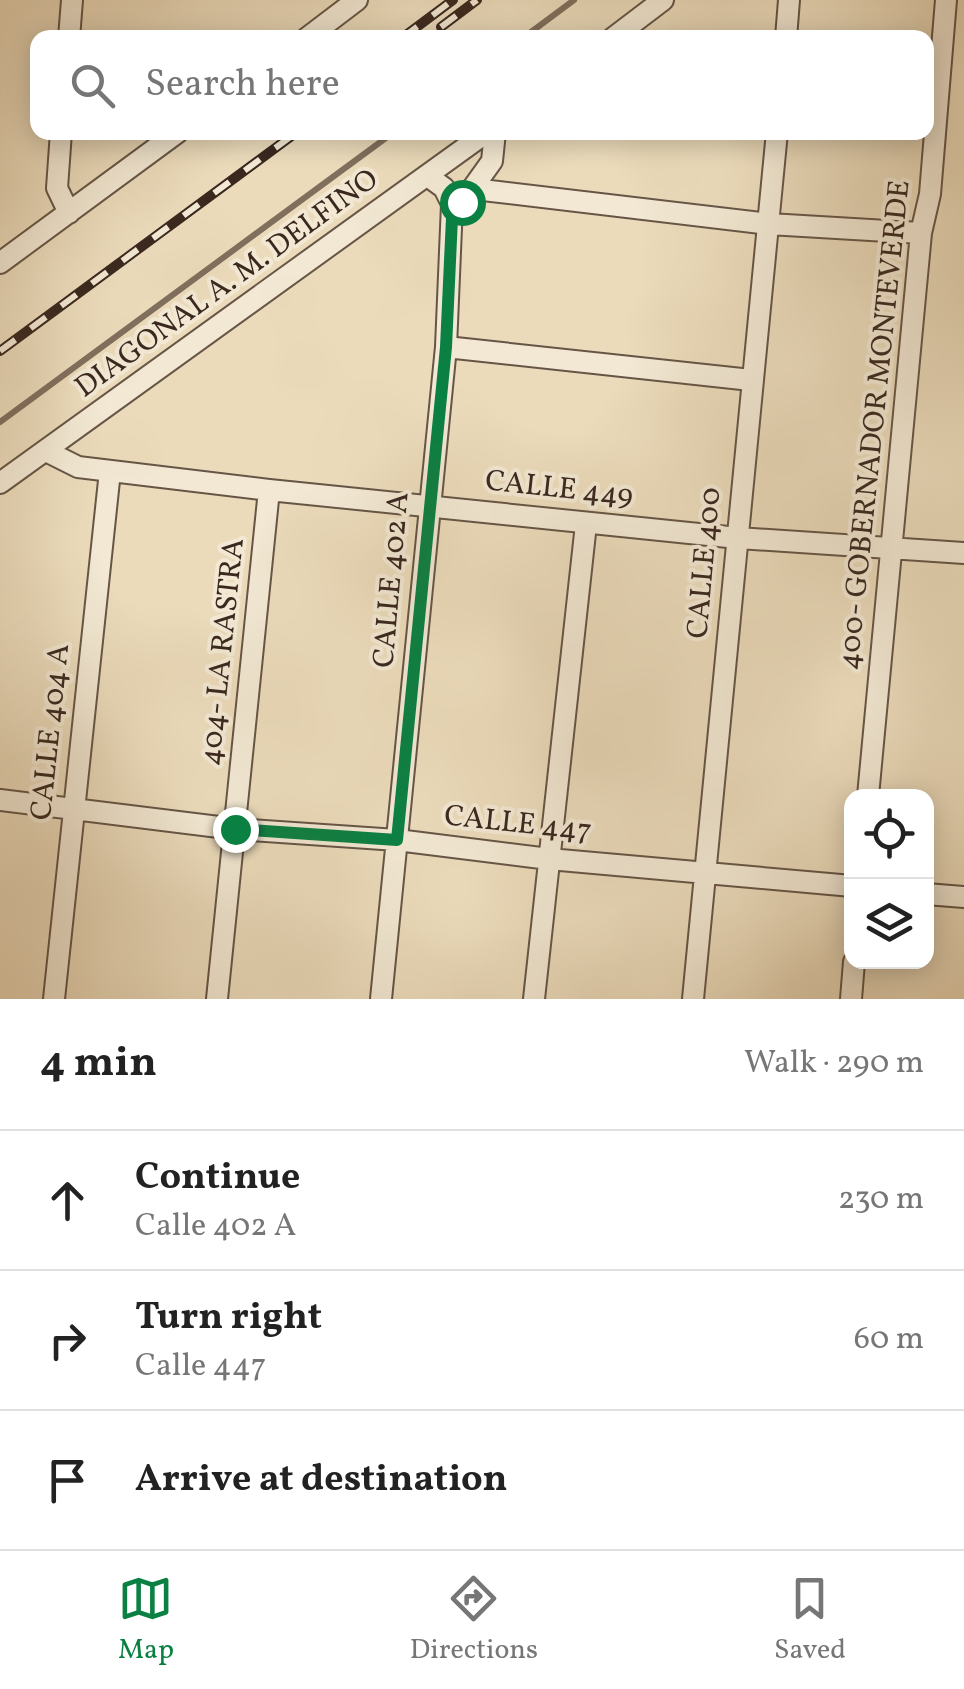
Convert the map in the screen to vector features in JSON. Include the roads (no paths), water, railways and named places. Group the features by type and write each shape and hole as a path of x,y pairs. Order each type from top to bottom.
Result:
{"street":[{"path":"70,30 72,0"},
{"path":"317,30 357,0"},
{"path":"624,30 663,0"},
{"path":"787,30 790,0"},
{"name":"400- GOBERNADOR MONTEVERDE","path":"869,789 921,232 930,194 946,0"},
{"path":"61,140 57,188 69,213"},
{"path":"0,262 167,140"},
{"name":"DIAGONAL A. M. DELFINO","path":"0,483 476,140"},
{"path":"452,218 492,161 494,140"},
{"name":"CALLE 400","path":"692,999 776,140"},
{"path":"429,176 444,188 452,204 452,218"},
{"path":"474,188 768,224 921,232"},
{"name":"CALLE 402 A","path":"381,999 446,347 452,218"},
{"path":"446,347 751,380"},
{"name":"CALLE 449","path":"46,451 78,467 269,490 738,538 964,553"},
{"name":"CALLE 404 A","path":"54,999 110,471"},
{"name":"404- LA RASTRA","path":"217,999 269,490"},
{"path":"534,999 586,524"},
{"name":"CALLE 447","path":"0,800 235,829 397,840 549,859 844,885"},
{"path":"934,895 964,897"},
{"path":"851,999 853,969"}],"waterway":[{"path":"534,30 574,0"},
{"path":"0,422 383,140"}],"railway":[{"path":"413,30 453,0"},
{"path":"441,27 477,0"},
{"path":"0,351 286,140"}]}
